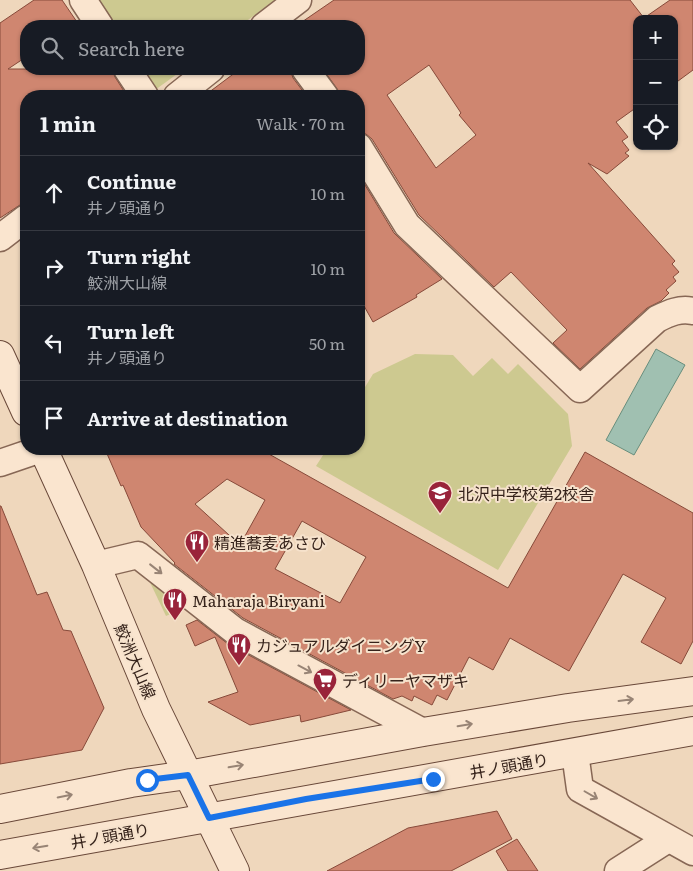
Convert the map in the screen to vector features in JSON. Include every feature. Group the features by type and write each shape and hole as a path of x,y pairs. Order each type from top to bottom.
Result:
{"main road":[{"path":"0,355 20,399"},
{"name":"鮫洲大山線","path":"45,455 96,565 156,709 234,870"},
{"path":"0,809 131,783 188,775 423,732 568,708 693,691"},
{"name":"井ノ頭通り","path":"0,854 693,731"}],"street":[{"path":"83,0 96,20"},
{"path":"275,20 298,0"},
{"path":"131,75 141,90"},
{"path":"185,90 203,75"},
{"path":"309,75 321,90"},
{"path":"365,157 407,225 580,389 657,320 670,312 693,311"},
{"path":"0,238 20,223"},
{"path":"0,463 24,455"},
{"path":"96,565 138,554 235,631 423,732"},
{"path":"575,753 580,789 693,852"},
{"path":"618,871 668,838"}],"shaded area":[{"path":"92,0 275,0 248,20 106,20"},
{"path":"144,75 176,75 155,90"},
{"path":"656,349 685,365 634,455 606,440"},
{"path":"415,354 453,355 473,376 492,358 508,374 518,364 568,414 572,446 498,570 316,466 323,455 365,455 365,387 373,374"},
{"path":"147,576 189,606 166,616"}],"building":[{"path":"34,0 62,0 76,20 20,20 20,61 8,69 20,69 20,75 114,75 123,90 20,90 20,205 0,218 0,23"},
{"path":"334,0 630,0 642,15 633,15 633,110 616,122 628,137 622,141 629,150 625,153 629,156 607,174 588,163 675,261 672,264 679,272 673,277 676,281 666,290 669,293 661,301 647,308 580,369 553,343 567,330 511,272 494,287 419,215 372,139 365,134 365,90 338,90 327,75 365,75 365,20 305,20","holes":["429,65 461,113 459,115 476,135 436,168 387,95"]},
{"path":"670,0 693,0 693,70 678,81 678,15 648,15"},
{"path":"232,75 292,75 302,90 212,90"},
{"path":"365,185 394,233 442,279 416,295 417,297 373,322 365,308"},
{"path":"585,452 693,513 693,641 681,664 641,642 666,598 623,574 569,671 510,638 493,670 469,657 447,700 437,695 432,705 414,696 412,701 402,696 393,699 243,618 174,564 141,527 123,485 121,486 108,455 271,455 508,588","holes":["227,479 265,500 240,545 195,504","302,521 366,557 340,603 275,569"]},
{"path":"0,506 37,595 47,592 63,630 71,631 104,708 82,750 0,764"},
{"path":"197,620 228,644 351,710 301,722 300,715 250,725 208,702 238,692 215,637 195,646 186,625"},
{"path":"497,811 512,839 451,871 327,871 408,828"},
{"path":"517,839 538,871 508,871 496,851"}],"place":[{"name":"北沢中学校第2校舎","path":"440,514"},
{"name":"精進蕎麦あさひ","path":"197,563"},
{"name":"Maharaja Biryani","path":"175,621"},
{"name":"カジュアルダイニングY","path":"239,666"},
{"name":"ディリーヤマザキ","path":"325,701"}],"route":[{"path":"147,780 188,775 209,818 306,799 433,779"}]}
